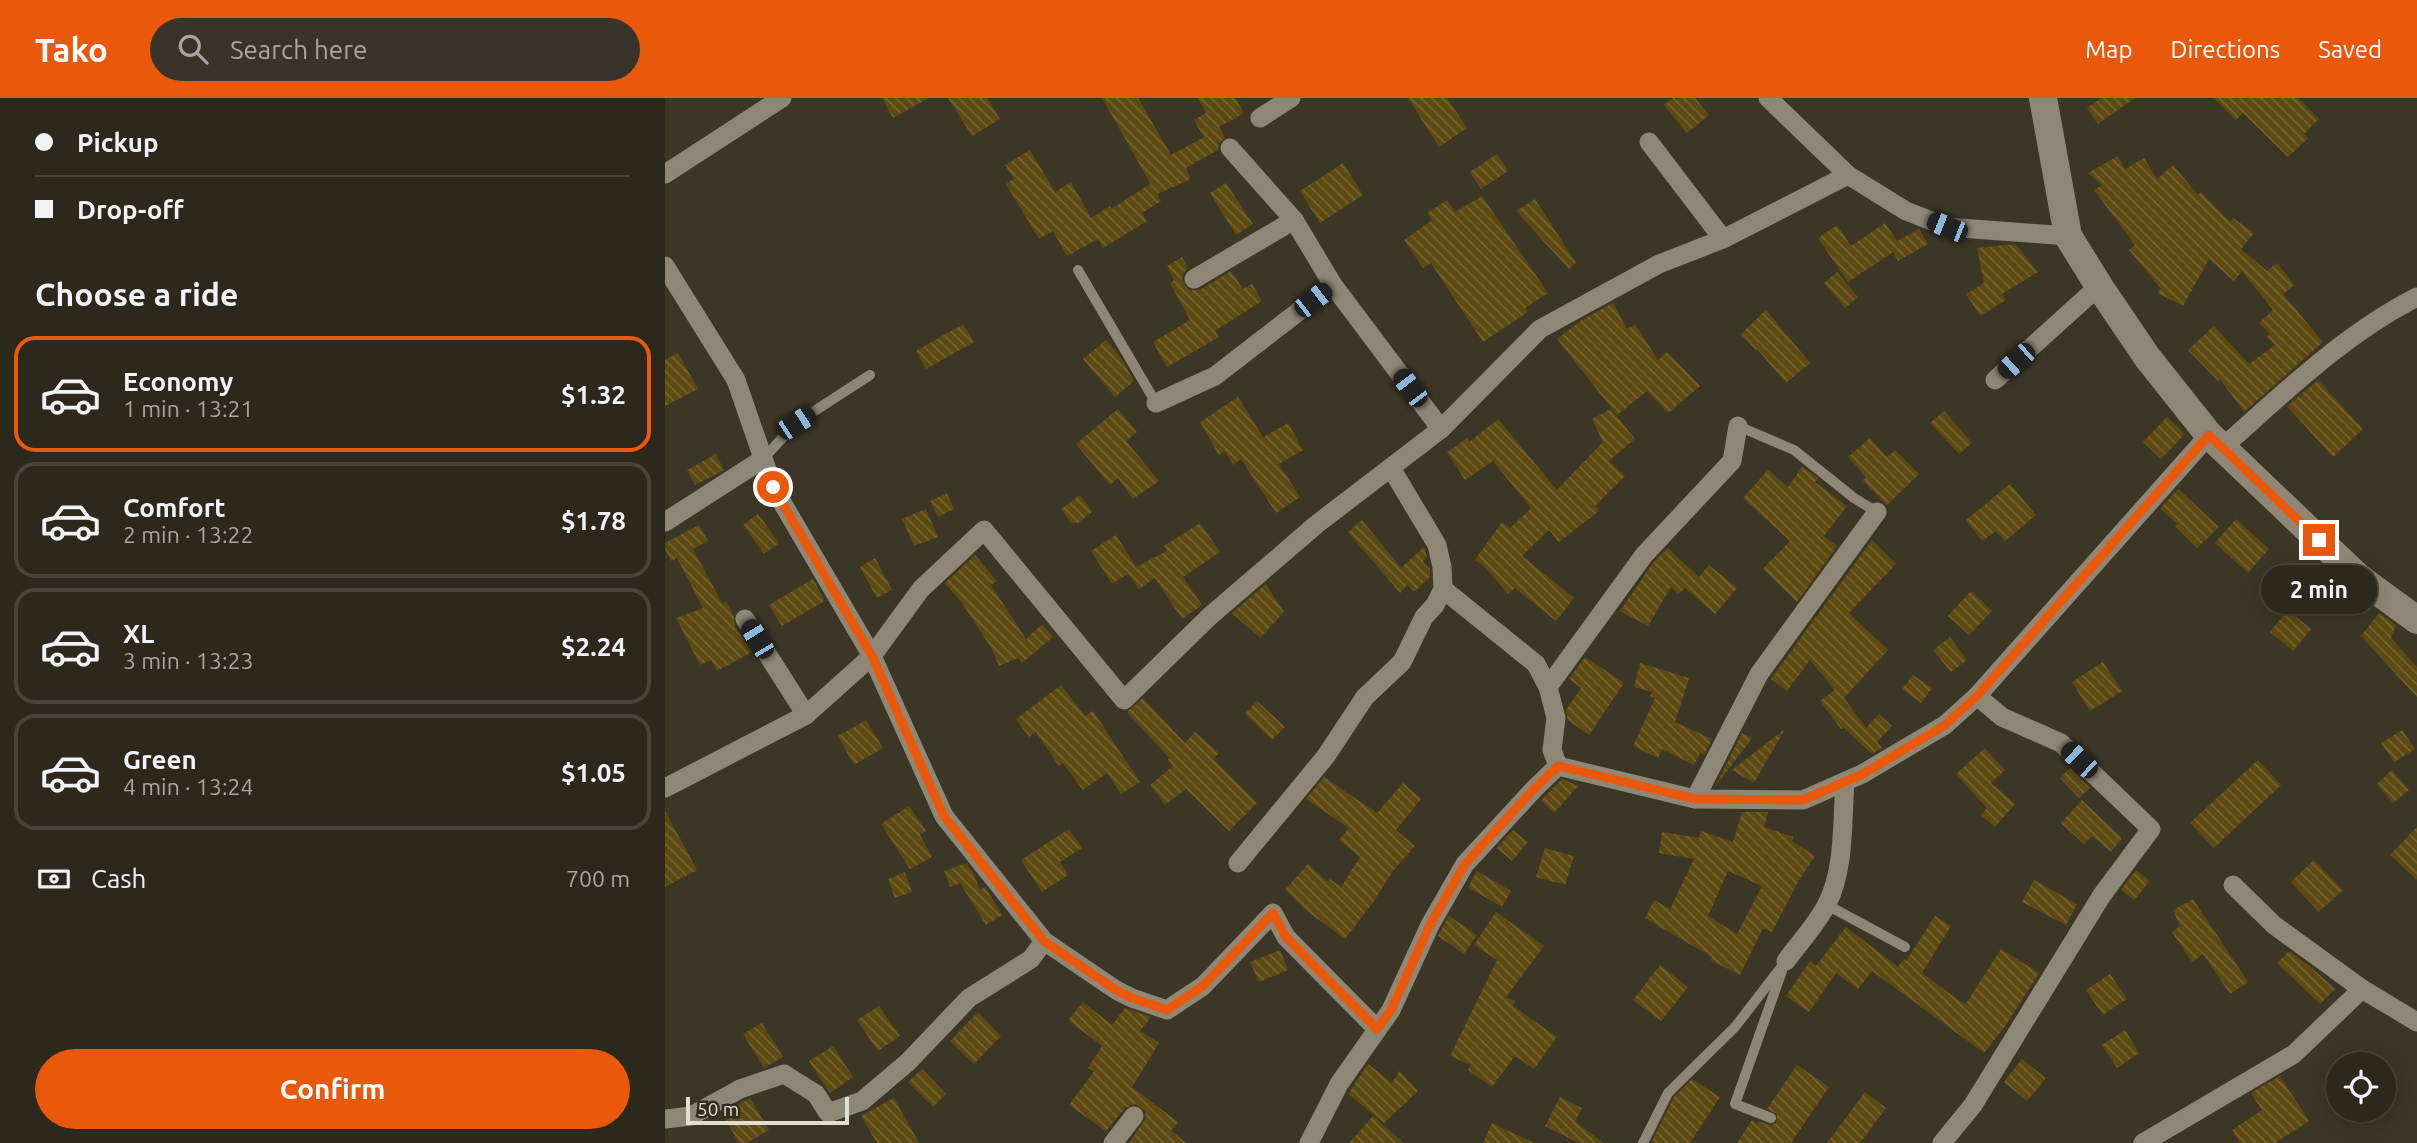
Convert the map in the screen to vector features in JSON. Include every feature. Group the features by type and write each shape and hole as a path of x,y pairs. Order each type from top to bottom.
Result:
{"street":[{"path":"665,173 782,98"},
{"path":"1260,118 1291,98"},
{"path":"1768,98 1848,175 1906,211 1947,227 2068,236"},
{"path":"2043,98 2068,236 2147,357 2216,441 2358,577 2417,620"},
{"path":"1649,142 1723,239"},
{"path":"1230,148 1294,220 1333,285 1441,429"},
{"path":"665,788 806,715 872,656 921,589 984,530 1124,700 1230,599 1317,524 1441,429 1540,329 1659,264 1723,239 1848,175"},
{"path":"1194,279 1294,220"},
{"path":"665,266 736,380 773,487 872,656 944,816 1044,941 1116,990 1167,1010 1203,986 1273,913 1286,937 1377,1029"},
{"path":"1156,403 1215,376 1333,285"},
{"path":"1995,380 2099,286"},
{"path":"1558,766 1695,799 1803,800 1863,774 1945,725 1977,696 2216,441 2387,312 2417,297"},
{"path":"1548,687 1644,555 1732,461 1738,426"},
{"path":"665,522 763,459"},
{"path":"1238,863 1326,756 1365,698 1402,662 1424,617 1435,605 1443,589 1437,545 1391,468"},
{"path":"1695,799 1759,674 1877,512"},
{"path":"1443,589 1536,664 1548,687 1556,718 1552,750 1558,766"},
{"path":"745,619 806,715"},
{"path":"1942,1143 1973,1105 2102,895 2151,830 2061,743 2002,718 1977,696"},
{"path":"1309,1143 1339,1084 1391,1010 1430,925 1465,864 1558,766"},
{"path":"1786,961 1827,905 1835,881 1840,856 1845,782"},
{"path":"2233,885 2274,925 2362,989 2417,1022"},
{"path":"665,1119 691,1116 740,1089 784,1074 816,1094 828,1113 862,1101 908,1062 969,998 1031,959 1044,941"},
{"path":"2143,1143 2294,1054 2362,989"},
{"path":"1113,1143 1134,1116"}],"lane":[{"path":"1078,270 1156,403"},
{"path":"763,459 796,423 870,375"},
{"path":"1738,426 1794,450 1854,498 1877,512"},
{"path":"1827,905 1905,947"},
{"path":"1771,1118 1735,1104 1786,961"},
{"path":"1643,1143 1668,1093 1735,1027 1786,961"}],"building":[{"path":"882,98 929,98 893,118"},
{"path":"948,98 987,98 1000,119 972,136"},
{"path":"1102,98 1138,98 1171,155 1204,137 1194,120 1206,113 1198,98 1235,98 1244,113 1219,127 1225,137 1218,150 1186,168 1191,179 1157,194 1161,201 1142,213 1147,221 1103,248 1098,239 1067,256 1053,231 1039,239 1006,184 1014,179 1005,165 1030,150 1055,192 1071,182 1091,218 1110,206 1111,209 1150,184 1154,190"},
{"path":"1408,98 1447,98 1467,128 1439,147"},
{"path":"1673,98 1695,98 1709,115 1687,133 1664,105"},
{"path":"2101,98 2135,98 2098,124 2087,108"},
{"path":"2214,98 2298,98 2319,119 2304,134 2308,138 2288,157 2243,113 2236,120"},
{"path":"1497,154 1508,171 1481,189 1470,172"},
{"path":"2118,156 2125,169 2144,158 2157,179 2173,165 2198,195 2201,192 2230,222 2233,218 2254,233 2241,249 2267,271 2277,263 2294,285 2283,294 2323,342 2244,412 2220,379 2218,381 2188,350 2214,326 2249,364 2275,345 2267,336 2270,334 2259,323 2273,310 2242,271 2234,281 2209,259 2183,306 2157,293 2161,289 2129,250 2135,245 2094,190 2102,185 2088,173"},
{"path":"1343,163 1363,195 1320,223 1300,191"},
{"path":"1226,183 1253,224 1236,235 1210,193"},
{"path":"1482,196 1548,293 1525,308 1528,312 1483,342 1431,263 1423,268 1404,240 1432,220 1427,213 1447,200 1455,212"},
{"path":"1535,199 1576,263 1569,269 1516,211"},
{"path":"1885,223 1897,241 1919,229 1928,244 1898,261 1893,252 1848,282 1818,238 1837,225 1851,246"},
{"path":"2015,244 2038,272 2002,294 2006,300 1980,316 1966,294 1984,283 1977,248"},
{"path":"1182,257 1188,268 1182,280 1189,290 1200,290 1231,271 1243,289 1252,284 1262,301 1215,331 1219,337 1167,367 1153,342 1190,320 1170,283 1174,280 1167,266"},
{"path":"1837,272 1858,297 1845,308 1824,283"},
{"path":"1613,303 1627,329 1635,324 1658,360 1667,352 1700,386 1668,413 1647,391 1617,415 1557,339 1580,321"},
{"path":"1766,310 1810,363 1786,383 1741,334"},
{"path":"963,324 974,342 926,369 916,351"},
{"path":"1106,340 1119,355 1134,381 1115,397 1083,359"},
{"path":"678,353 698,389 665,406 665,360"},
{"path":"2318,380 2363,429 2333,457 2287,406"},
{"path":"1238,397 1263,437 1288,423 1303,450 1279,464 1300,497 1276,513 1241,459 1233,465 1225,451 1219,455 1200,422"},
{"path":"1118,409 1137,432 1126,441 1159,481 1133,499 1118,478 1110,485 1076,444"},
{"path":"1611,409 1635,439 1609,461 1625,476 1595,506 1599,511 1559,542 1549,530 1522,556 1574,598 1556,621 1515,588 1508,594 1485,567 1475,560 1502,522 1510,528 1531,508 1493,461 1465,480 1447,452 1467,438 1469,442 1498,419 1557,490 1603,442 1592,419"},
{"path":"1944,411 1972,443 1959,454 1930,423"},
{"path":"2167,417 2185,434 2161,459 2143,442"},
{"path":"1870,438 1887,457 1895,450 1919,474 1887,505 1863,481 1866,477 1848,457"},
{"path":"716,454 724,470 695,485 687,470"},
{"path":"1802,467 1818,478 1815,482 1847,506 1824,536 1837,546 1797,602 1763,569 1790,541 1743,498 1768,470 1788,487"},
{"path":"2010,484 2036,515 2005,541 1996,531 1982,541 1966,520"},
{"path":"2178,489 2219,527 2197,548 2175,526 2178,524 2160,509"},
{"path":"947,493 954,509 938,517 930,501"},
{"path":"1080,495 1092,512 1078,523 1071,523 1061,509"},
{"path":"926,509 938,537 914,546 902,519"},
{"path":"758,514 779,543 764,554 743,525"},
{"path":"2236,519 2269,549 2248,573 2215,543"},
{"path":"1362,520 1401,568 1424,547 1427,557 1423,562 1430,569 1430,577 1414,592 1407,585 1400,593 1348,532"},
{"path":"1200,523 1220,552 1183,577 1202,605 1182,619 1155,578 1139,589 1128,574 1112,584 1091,551 1116,535 1136,567 1167,551 1164,546"},
{"path":"699,525 708,541 693,549 722,603 726,601 734,616 735,626 752,652 717,671 711,660 700,665 676,618 703,608 677,558 671,561 665,549 665,543"},
{"path":"1872,540 1896,564 1849,613 1888,650 1844,698 1866,728 1879,714 1892,726 1877,742 1882,748 1872,754 1844,728 1841,729 1820,701 1835,690 1810,660 1787,691 1771,679"},
{"path":"1668,548 1699,577 1709,565 1737,588 1715,614 1685,588 1678,594 1671,587 1648,626 1620,611 1653,563"},
{"path":"975,555 997,581 991,585 1026,639 1042,624 1053,637 1022,663 1018,658 999,666 992,649 962,603 945,583"},
{"path":"875,558 892,590 877,598 860,567"},
{"path":"813,579 825,601 782,626 769,605"},
{"path":"1266,584 1284,612 1260,638 1232,613"},
{"path":"1971,591 1992,611 1969,635 1948,616"},
{"path":"2288,610 2311,629 2293,651 2270,632"},
{"path":"2379,613 2396,625 2391,638 2417,667 2417,697 2361,636"},
{"path":"1950,637 1967,660 1951,672 1933,650"},
{"path":"1585,657 1624,683 1589,735 1568,720 1566,710 1581,688 1569,679"},
{"path":"2103,662 2122,691 2090,711 2072,682"},
{"path":"1640,663 1689,678 1675,722 1712,739 1704,755 1700,753 1694,765 1662,749 1658,758 1633,746 1655,698 1650,696 1652,692 1634,687"},
{"path":"1913,675 1932,688 1921,703 1902,689"},
{"path":"1061,685 1085,716 1093,711 1140,782 1121,794 1107,773 1083,790 1063,763 1059,766 1036,732 1029,737 1016,719"},
{"path":"1143,698 1185,743 1195,732 1219,753 1213,759 1257,803 1229,831 1186,789 1165,805 1150,785 1173,766 1169,758 1127,712"},
{"path":"1257,701 1285,727 1272,740 1245,714"},
{"path":"866,720 883,748 854,765 838,736"},
{"path":"1785,729 1754,783 1732,770"},
{"path":"2402,730 2415,749 2394,762 2381,743"},
{"path":"1742,733 1752,738 1715,787"},
{"path":"1985,748 2005,770 1991,783 2015,804 1995,827 1981,815 1987,808 1956,774"},
{"path":"2258,760 2281,785 2214,848 2190,823"},
{"path":"2070,768 2090,788 2079,798 2060,778"},
{"path":"2392,770 2409,790 2393,803 2377,784"},
{"path":"1324,777 1377,813 1403,783 1421,799 1396,830 1415,846 1393,871 1345,939 1307,911 1285,890 1308,864 1328,882 1330,879 1341,887 1360,857 1339,840 1349,828 1306,799"},
{"path":"1562,779 1578,786 1554,813 1541,800"},
{"path":"2082,800 2122,838 2111,852 2092,836 2084,844 2061,823"},
{"path":"909,806 926,831 920,835 932,857 910,869 881,824"},
{"path":"665,811 697,870 665,887"},
{"path":"1742,812 1768,812 1764,827 1793,837 1792,841 1815,856 1799,880 1772,932 1763,928 1740,975 1710,960 1712,957 1645,918 1654,900 1670,909 1694,859 1659,853 1662,832 1699,838 1701,831 1733,842","holes":["1728,871 1762,886 1737,934 1708,916"]},
{"path":"2417,827 2417,880 2390,855"},
{"path":"1069,829 1082,848 1060,862 1068,875 1042,892 1021,860"},
{"path":"1513,830 1528,842 1512,861 1497,848"},
{"path":"1545,848 1574,856 1565,885 1536,877"},
{"path":"2314,860 2343,890 2319,912 2291,882"},
{"path":"966,863 980,890 985,887 1002,915 986,925 960,883 950,887 944,871"},
{"path":"2136,870 2150,881 2134,900 2121,890"},
{"path":"1477,871 1511,891 1502,907 1468,887"},
{"path":"905,872 912,892 895,898 888,879"},
{"path":"2034,880 2077,904 2066,925 2022,902"},
{"path":"2193,899 2248,982 2230,994 2203,954 2192,962 2172,932 2180,926 2173,910"},
{"path":"1496,912 1544,946 1506,997 1515,1001 1513,1006 1557,1037 1534,1069 1515,1056 1492,1087 1468,1070 1471,1065 1450,1056 1497,960 1474,945"},
{"path":"1449,916 1477,935 1464,954 1438,936"},
{"path":"1935,916 1951,926 1922,973 1965,1005 2001,949 2039,973 2006,1025 1984,1053 1872,971 1858,989 1836,973 1809,1012 1786,996 1810,961 1816,966 1846,927 1898,967 1904,959 1906,961"},
{"path":"1280,950 1288,970 1259,982 1250,962"},
{"path":"2289,951 2335,989 2320,1004 2277,963"},
{"path":"1660,965 1688,987 1661,1021 1633,1000"},
{"path":"2110,974 2127,999 2103,1015 2086,990"},
{"path":"1083,1002 1112,1025 1125,1008 1151,1017 1140,1031 1159,1043 1132,1087 1178,1122 1171,1131 1187,1143 1129,1143 1146,1118 1145,1111 1136,1104 1125,1108 1106,1131 1069,1105 1094,1071 1088,1068 1102,1046 1068,1020"},
{"path":"879,1006 900,1036 878,1051 857,1020"},
{"path":"978,1012 1001,1036 974,1064 950,1041"},
{"path":"762,1023 783,1057 764,1068 743,1034"},
{"path":"2125,1030 2139,1053 2117,1068 2102,1045"},
{"path":"833,1046 853,1077 830,1093 809,1061"},
{"path":"2022,1059 2046,1078 2027,1101 2004,1082"},
{"path":"1368,1064 1392,1083 1399,1071 1418,1091 1384,1123 1348,1094"},
{"path":"1797,1065 1829,1087 1791,1143 1737,1143 1752,1120 1757,1124 1759,1121 1769,1125 1776,1123 1777,1114 1767,1109"},
{"path":"922,1069 946,1094 933,1107 908,1082"},
{"path":"2280,1076 2309,1121 2275,1143 2240,1143 2232,1130 2262,1110 2251,1093"},
{"path":"1692,1079 1720,1097 1690,1143 1651,1143 1674,1097"},
{"path":"1865,1092 1886,1108 1860,1143 1827,1143"},
{"path":"1560,1097 1582,1108 1575,1122 1604,1143 1579,1143 1545,1126"},
{"path":"750,1098 769,1130 747,1143 739,1143 722,1114"},
{"path":"894,1098 919,1143 877,1143 861,1116"},
{"path":"1373,1116 1404,1143 1349,1143"},
{"path":"1492,1123 1534,1143 1483,1143"}],"route":[{"path":"773,487 872,656 944,816 1044,941 1116,990 1167,1010 1203,986 1273,913 1286,937 1377,1029 1391,1010 1430,925 1465,864 1558,766 1695,799 1803,800 1863,774 1945,725 1977,696 2209,435 2319,540"}]}
